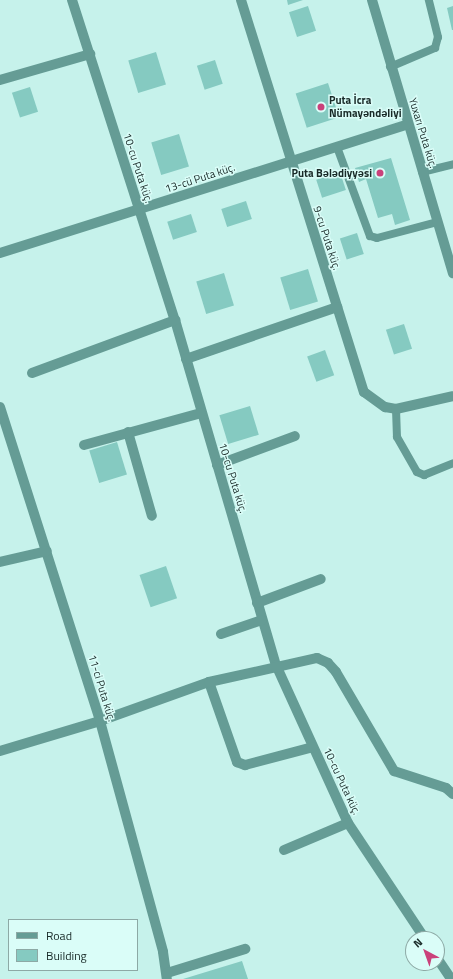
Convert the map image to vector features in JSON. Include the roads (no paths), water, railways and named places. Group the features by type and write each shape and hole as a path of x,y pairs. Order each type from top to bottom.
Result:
{"street":[{"name":"10-cu Puta küç.","path":"72,0 175,320 200,413 217,465 276,665 348,823 420,931"},
{"name":"9-cu Puta küç.","path":"241,0 289,162 364,392 385,407 396,410"},
{"name":"Yuxarı Puta küç.","path":"372,0 390,67 453,273"},
{"path":"0,80 90,54"},
{"name":"13-cü Puta küç.","path":"0,254 139,211 337,146 408,125"},
{"path":"186,359 337,307"},
{"path":"32,373 175,320"},
{"path":"396,410 453,396"},
{"name":"11-ci Puta küç.","path":"0,407 4,437 47,551 100,721 167,976"},
{"path":"84,445 200,413"},
{"path":"128,432 152,516"},
{"path":"217,465 295,436"},
{"path":"0,562 47,551"},
{"path":"257,603 321,579"},
{"path":"221,634 262,620"},
{"path":"0,751 100,721 210,682 276,665 317,658 328,663 394,771 451,788"},
{"path":"210,682 237,762 246,765 313,747"},
{"path":"284,850 348,823"},
{"path":"167,976 246,949"},
{"path":"445,970 451,979"}],"lane":[{"path":"390,67 435,48 438,37 429,0"},
{"path":"337,146 370,236 376,238 437,222"},
{"path":"422,172 453,164"},
{"path":"396,410 397,437 417,472 424,475 453,463"}],"place":[{"name":"Puta İcra Nümayəndəliyi","path":"321,107"},
{"name":"Puta Bələdiyyəsi","path":"380,173"}]}
